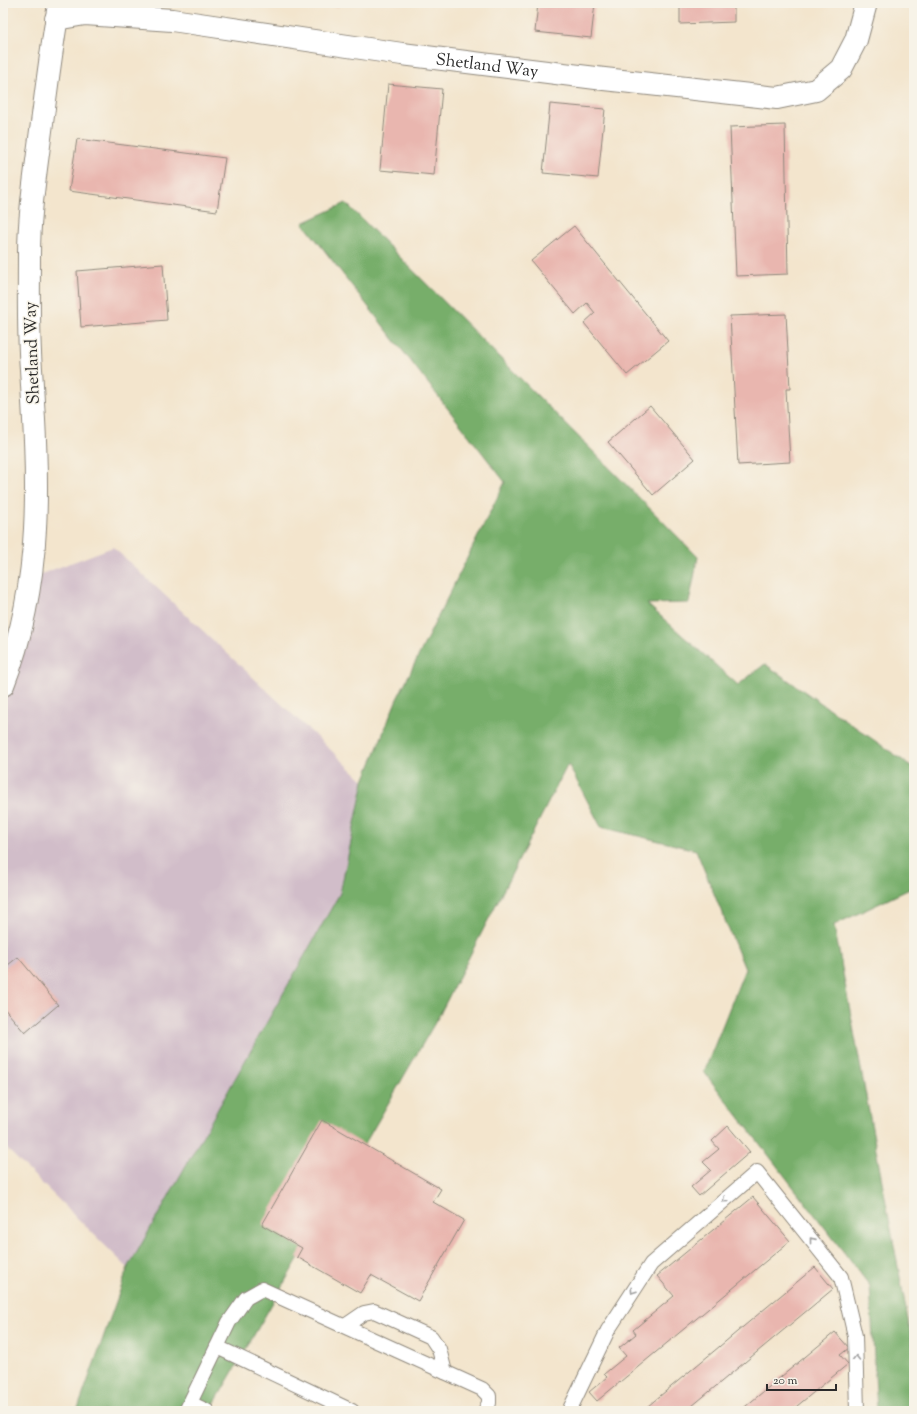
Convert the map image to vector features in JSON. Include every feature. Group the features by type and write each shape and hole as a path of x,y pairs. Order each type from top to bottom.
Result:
{"street":[{"name":"Shetland Way","path":"3,685 14,657 28,600 35,536 36,456 30,340 29,223 58,11 172,20 408,54 604,80 777,98 816,90 841,69 856,40 866,3"}],"lane":[{"path":"569,1411 608,1330 651,1264 757,1172 841,1277 855,1336 857,1411"},
{"path":"207,1411 188,1407 229,1322 246,1298 262,1288 482,1389 488,1396 489,1403 485,1411"},
{"path":"345,1326 364,1313 374,1311 432,1337 438,1349 445,1372"},
{"path":"217,1347 352,1411"}],"shaded area":[{"path":"113,547 364,781 340,893 128,1268 3,1145 3,676 36,576"}],"green space":[{"path":"346,203 698,557 689,603 647,604 738,685 765,664 914,768 914,887 834,925 914,1352 914,1411 877,1411 870,1286 704,1072 745,969 696,850 601,827 568,764 440,1014 210,1411 77,1411 128,1268 340,893 364,781 396,701 505,482 303,223"}],"building":[{"path":"317,3 339,3 338,7"},
{"path":"538,3 595,3 591,38 535,32"},
{"path":"680,3 734,3 734,22 680,24"},
{"path":"388,84 442,89 434,175 380,170"},
{"path":"550,104 605,109 598,178 543,173"},
{"path":"785,125 788,274 736,276 730,127"},
{"path":"77,139 225,158 217,211 69,191"},
{"path":"574,226 668,341 627,375 584,323 595,313 587,303 575,314 531,261"},
{"path":"163,264 167,320 81,327 77,271"},
{"path":"786,314 790,389 786,389 790,462 738,465 730,316"},
{"path":"650,406 695,459 653,495 608,442"},
{"path":"18,957 58,1005 25,1033 3,1007 3,969"},
{"path":"322,1120 441,1189 433,1202 464,1220 418,1301 371,1275 360,1293 297,1257 302,1248 262,1225"},
{"path":"728,1126 750,1152 699,1196 691,1187 711,1170 703,1162 719,1149 712,1141"},
{"path":"753,1197 790,1241 597,1401 589,1392 607,1377 604,1374 626,1356 619,1348 636,1334 633,1330 674,1296 657,1276"},
{"path":"815,1267 833,1289 686,1411 642,1411"},
{"path":"835,1332 849,1348 840,1355 848,1364 791,1411 740,1411"}]}
